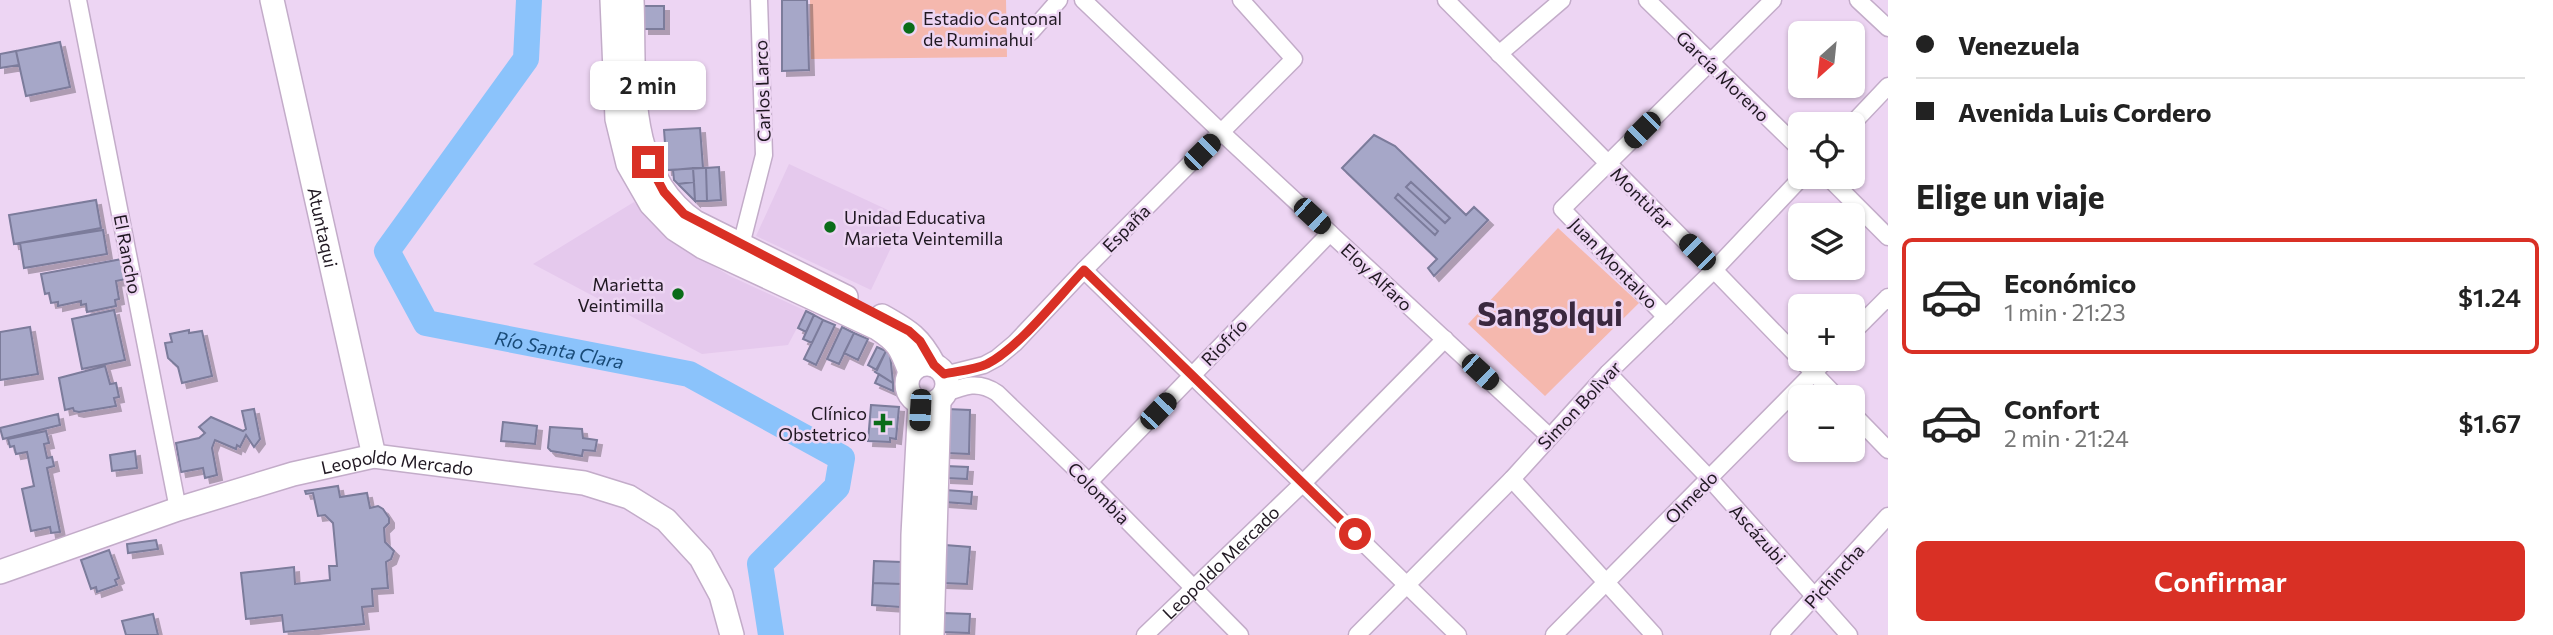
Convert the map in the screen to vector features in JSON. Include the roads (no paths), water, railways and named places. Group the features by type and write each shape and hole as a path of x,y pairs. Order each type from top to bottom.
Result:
{"main road":[{"name":"Atuntaqui","path":"272,0 374,456"},
{"path":"612,0 617,119 628,164 651,204 675,229 703,247 739,253 909,331 925,348 936,387 932,635"},
{"path":"632,0 636,108 641,146 654,178 684,214 739,253 884,332 901,348 910,372 906,384 911,395 936,387"},
{"path":"910,372 923,364 936,387 913,535 912,635"},
{"name":"Leopoldo Mercado","path":"0,572 178,509 293,474 374,456 584,483 629,497 666,520 701,558 721,595 732,635"}],"street":[{"name":"El Rancho","path":"78,0 178,509"},
{"name":"Carlos Larco","path":"739,253 764,155 759,0"},
{"path":"1031,32 1059,0"},
{"name":"Eloy Alfaro","path":"1083,0 1550,437"},
{"name":"España","path":"936,387 997,358 1015,343 1294,59 1241,0"},
{"name":"Montùfar","path":"1446,0 1825,385"},
{"path":"1499,54 1562,0"},
{"name":"García Moreno","path":"1647,0 1788,138"},
{"path":"1608,164 1773,0"},
{"path":"1858,0 1888,28"},
{"path":"1863,112 1888,86"},
{"name":"Juan Montalvo","path":"1608,164 1562,209 1665,317"},
{"name":"Simon Bolìvar","path":"1357,635 1512,479 1608,373 1714,270 1791,189"},
{"path":"1840,189 1888,237"},
{"name":"Riofrío","path":"1089,482 1330,233"},
{"path":"1084,270 1458,635"},
{"path":"1865,320 1888,297"},
{"name":"Leopoldo Mercado","path":"1145,635 1303,483 1445,339"},
{"name":"Ascázubi","path":"1608,373 1709,478 1849,635"},
{"name":"Olmedo","path":"1555,635 1813,373"},
{"name":"Colombia","path":"936,387 970,384 988,387 1089,482 1240,635"},
{"path":"1865,426 1888,450"},
{"path":"1512,479 1654,635"},
{"name":"Pichincha","path":"1779,635 1888,516"}],"waterway":[{"name":"Río Santa Clara","path":"529,0 526,59 387,251 426,323 689,374 842,458 837,487 760,564 771,635"}],"place":[{"name":"Estadio Cantonal de Ruminahui","path":"909,28"},
{"name":"Unidad Educativa Marieta Veintemilla","path":"830,227"},
{"name":"Marietta Veintimilla","path":"678,294"},
{"name":"Clínico Obstetrico","path":"883,423"}],"district":[{"name":"Sangolqui","path":"1550,313"}]}
